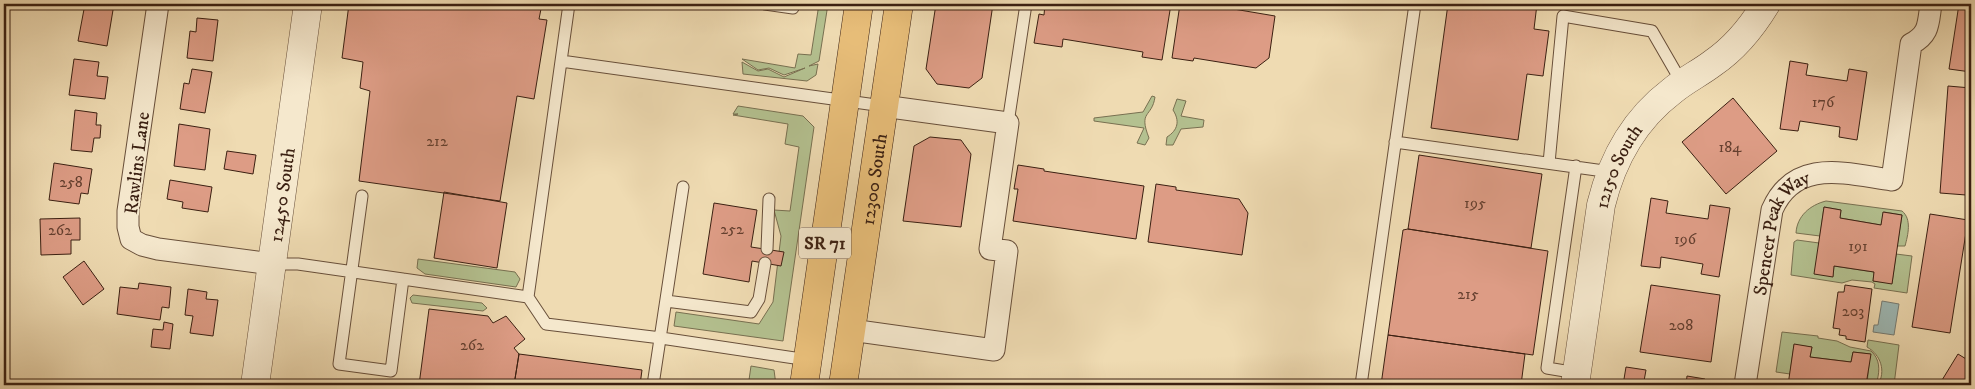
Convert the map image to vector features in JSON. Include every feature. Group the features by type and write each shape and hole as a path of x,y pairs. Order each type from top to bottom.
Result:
{"main road":[{"name":"12300 South","path":"808,377 859,4"},
{"name":"12300 South","path":"843,385 899,4"}],"street":[{"name":"Rawlins Lane","path":"158,4 128,211 128,227 131,239 142,245 158,249 272,264"},
{"name":"12450 South","path":"255,385 308,4"},
{"name":"12150 South","path":"1576,379 1601,205 1611,172 1623,147 1647,114 1682,83 1727,52 1750,28 1766,4"},
{"name":"Spencer Peak Way","path":"1745,385 1772,210 1778,196 1786,186 1811,173 1836,173 1892,180 1912,44 1922,39 1927,31 1931,4"},
{"path":"852,330 994,350 1007,252 990,249 1008,123 883,106"}],"lane":[{"path":"569,4 528,297 546,324 661,338 808,377"},
{"path":"766,4 793,8"},
{"path":"1008,123 1026,4"},
{"path":"1361,385 1415,4"},
{"path":"1549,163 1563,16 1652,31 1682,83"},
{"path":"561,61 883,106"},
{"path":"1395,142 1611,172"},
{"path":"1576,166 1546,368 1576,379"},
{"path":"653,385 683,187"},
{"path":"362,196 339,364 391,371 403,279"},
{"path":"767,249 769,199"},
{"path":"666,301 751,312 759,298 765,263"},
{"path":"272,264 298,264 528,297"}],"green space":[{"path":"819,4 828,4 819,61 809,66 818,64 816,75 807,81 743,74 742,62 758,71 768,69 784,77 805,68 784,75 769,68 758,70 742,59 795,68 798,54 811,55"},
{"path":"1152,96 1155,97 1153,104 1145,118 1149,138 1145,145 1137,143 1144,128 1094,121 1094,118 1143,112"},
{"path":"1177,99 1186,101 1181,116 1204,120 1203,127 1181,129 1173,145 1166,145 1167,137 1174,131 1177,125 1177,118 1173,110"},
{"path":"738,106 803,116 814,127 783,341 674,326 676,312 759,324 773,302 781,236 774,210 790,211 799,147 785,144 788,124 733,115 738,114 733,114"},
{"path":"1826,201 1902,211 1908,223 1905,246 1897,246 1902,215 1884,212 1881,225 1840,218 1841,210 1824,207 1820,236 1796,233 1799,221 1805,212 1815,205"},
{"path":"1797,240 1819,243 1833,276 1834,266 1874,272 1873,281 1892,283 1896,254 1912,256 1907,293 1874,288 1875,284 1872,282 1852,280 1842,283 1791,275 1794,242"},
{"path":"418,259 515,272 520,279 516,287 425,274 417,268"},
{"path":"413,295 482,303 487,308 483,311 412,303 410,298"},
{"path":"1782,332 1818,336 1818,338 1837,341 1850,347 1871,351 1878,365 1877,381 1872,385 1867,384 1870,354 1853,352 1851,362 1810,357 1812,347 1794,345 1790,374 1776,372"},
{"path":"1868,340 1899,345 1894,385 1878,385 1882,374 1881,364 1876,354 1867,347"},
{"path":"751,366 774,370 776,385 763,385 763,383 749,380"}],"water":[{"path":"1882,301 1899,304 1894,335 1873,332 1874,325 1878,325"}],"building":[{"path":"85,4 114,4 107,46 78,41"},
{"path":"349,4 542,4 539,19 547,20 534,99 517,96 500,201 359,181 370,91 360,88 363,62 342,58"},
{"path":"936,4 993,4 982,78 969,88 937,84 926,69"},
{"path":"1045,4 1171,4 1162,60 1142,57 1143,52 1063,39 1062,47 1034,43 1039,14 1044,15"},
{"path":"1180,4 1204,4 1275,16 1269,58 1256,68 1194,58 1193,61 1172,58"},
{"path":"1448,4 1537,4 1534,29 1549,31 1543,76 1527,74 1518,140 1431,128"},
{"path":"1959,4 1971,4 1971,72 1949,69"},
{"path":"197,18 218,20 213,61 187,58 190,31 196,32"},
{"path":"74,59 99,62 97,76 108,77 105,99 69,95"},
{"path":"1790,61 1808,64 1806,75 1847,81 1849,69 1867,72 1857,140 1839,137 1840,127 1800,121 1798,131 1780,129"},
{"path":"192,69 212,72 205,113 180,109 184,83 189,84"},
{"path":"1948,86 1971,88 1971,192 1966,192 1966,195 1940,193"},
{"path":"1733,98 1777,151 1726,194 1682,142"},
{"path":"75,110 97,113 96,125 101,125 100,138 94,138 92,152 71,150"},
{"path":"179,124 210,129 205,170 174,166"},
{"path":"930,137 961,140 971,154 961,227 903,221 914,146"},
{"path":"227,151 256,155 253,174 224,169"},
{"path":"1419,155 1542,174 1531,248 1408,229"},
{"path":"54,163 92,169 88,194 81,193 79,204 49,200"},
{"path":"1018,165 1044,169 1044,171 1144,186 1136,239 1013,221 1018,189 1014,189"},
{"path":"170,180 212,187 208,212 182,208 183,202 167,199"},
{"path":"1156,184 1176,187 1176,190 1239,199 1248,213 1242,255 1148,242"},
{"path":"444,192 507,203 497,268 434,258"},
{"path":"1651,198 1668,201 1666,213 1708,219 1710,205 1730,208 1719,277 1701,274 1703,264 1661,257 1660,268 1641,266"},
{"path":"714,203 757,210 751,247 784,252 781,266 752,261 749,282 703,274"},
{"path":"1824,207 1841,210 1840,218 1881,225 1883,212 1902,215 1892,284 1873,281 1874,272 1834,266 1833,277 1814,274"},
{"path":"1930,214 1968,220 1950,333 1912,327"},
{"path":"80,218 80,240 71,240 71,254 41,255 40,219"},
{"path":"1408,229 1548,251 1533,355 1388,335 1403,230"},
{"path":"84,261 104,289 83,305 63,277"},
{"path":"139,283 171,287 169,308 162,307 160,320 117,314 120,287 138,289"},
{"path":"1651,285 1720,295 1711,362 1640,352"},
{"path":"1845,285 1872,289 1865,342 1846,339 1846,336 1839,335 1840,329 1833,328 1838,292 1844,292"},
{"path":"188,289 207,292 206,299 218,300 213,336 190,333 193,316 185,315"},
{"path":"429,309 488,316 493,323 506,316 525,339 514,348 519,354 514,385 419,385"},
{"path":"164,322 173,324 170,349 151,347 153,329 163,330"},
{"path":"1388,335 1525,354 1521,385 1381,385"},
{"path":"1794,344 1812,347 1810,357 1851,362 1853,352 1871,354 1866,385 1788,385"},
{"path":"519,354 642,370 640,385 514,385"},
{"path":"1958,354 1971,362 1971,385 1939,385"},
{"path":"1626,367 1646,370 1644,381 1673,385 1623,385"},
{"path":"1687,376 1705,379 1704,385 1686,385"}]}
